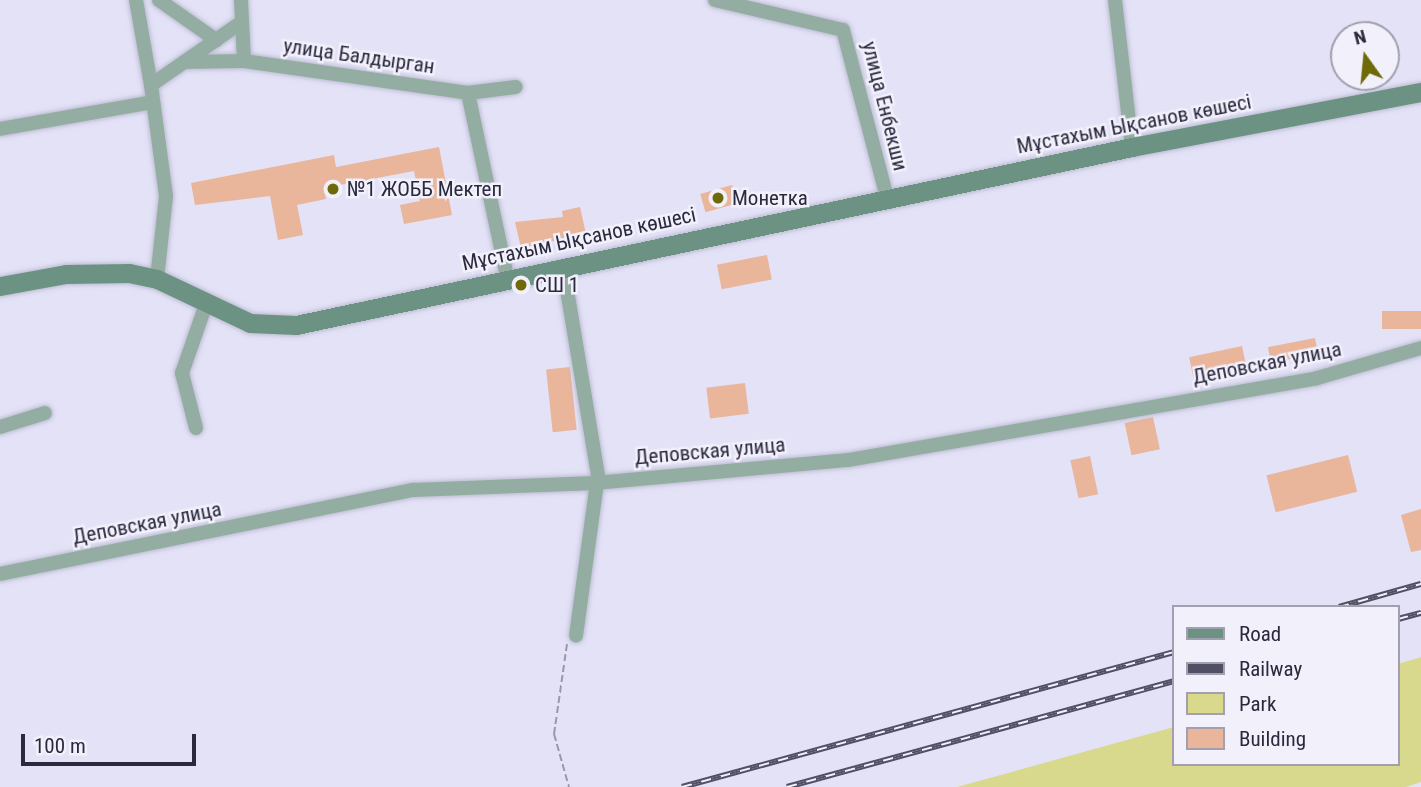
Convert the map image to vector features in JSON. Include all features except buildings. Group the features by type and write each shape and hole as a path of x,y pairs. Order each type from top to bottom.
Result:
{"main road":[{"name":"Мұстахым Ықсанов көшесі","path":"0,286 95,272 157,279 250,323 278,327 1132,147 1421,92"}],"street":[{"path":"136,0 166,196 157,279"},
{"path":"159,0 216,40"},
{"path":"241,0 239,24 244,61"},
{"name":"улица Енбекши","path":"715,0 843,30 887,198"},
{"path":"1115,0 1132,147"},
{"path":"150,85 239,24"},
{"name":"улица Балдырган","path":"184,62 244,61 468,93 516,87"},
{"path":"468,93 507,277"},
{"path":"0,130 153,102"},
{"path":"563,266 598,470 577,634"},
{"path":"196,428 182,373 206,304"},
{"name":"Деповская улица","path":"0,574 414,490 595,483 849,460 1317,378 1421,348"},
{"path":"0,426 45,413"}],"path":[{"path":"569,787 554,734 567,647 577,634"}],"green space":[{"path":"1421,657 1421,782 1406,787 957,787 1172,728 1172,766 1400,766 1400,663"}],"railway":[{"path":"1346,605 1421,584"},
{"path":"1400,618 1421,613"},
{"path":"682,787 1172,653"},
{"path":"787,787 1172,682"}],"place":[{"name":"№1 ЖОББ Мектеп","path":"333,189"},
{"name":"Монетка","path":"718,198"},
{"name":"СШ 1","path":"521,285"}]}
